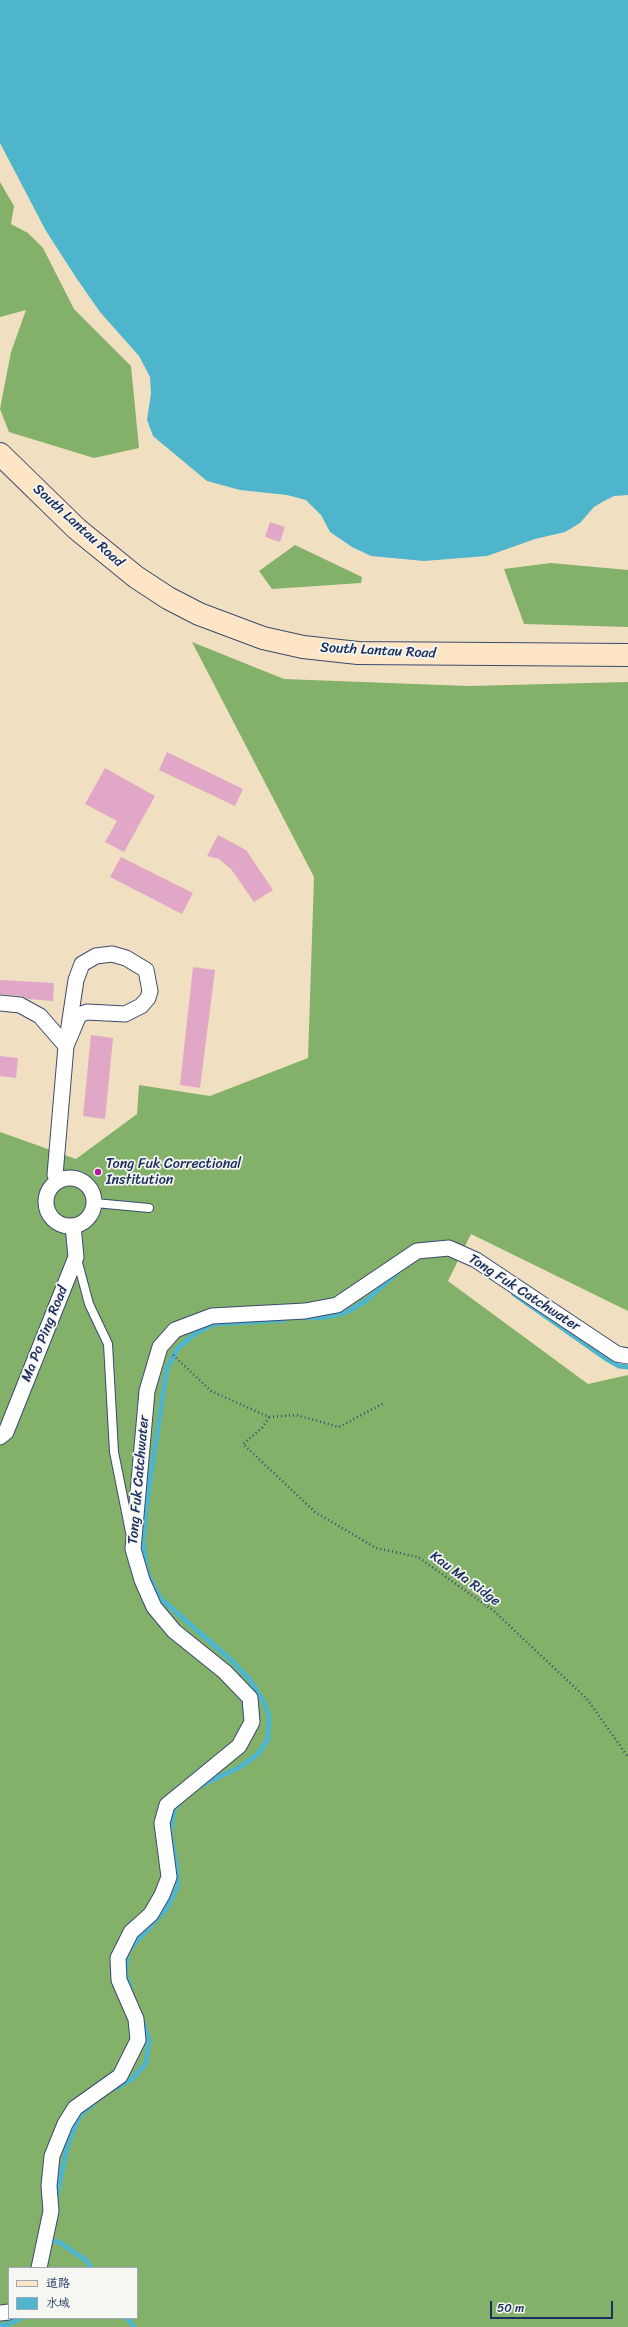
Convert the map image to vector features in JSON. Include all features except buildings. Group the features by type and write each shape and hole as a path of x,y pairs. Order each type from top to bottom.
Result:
{"main road":[{"name":"South Lantau Road","path":"0,454 77,529 136,577 182,606 243,632 296,646 358,653 628,655"}],"street":[{"path":"58,1181 55,1175 66,1046 76,980 82,964 96,956 112,954 132,961 146,970 150,991 148,998 141,1006 125,1014 87,1012 79,1015 66,1046"},
{"path":"0,1003 20,1005 40,1016 66,1046"},
{"path":"73,1178 86,1184 91,1189 95,1203 88,1218 74,1226 66,1226 53,1220 46,1206 48,1191 58,1181 73,1178"},
{"name":"Ma Po Ping Road","path":"0,1437 6,1432 76,1257 74,1226"},
{"name":"Tong Fuk Catchwater","path":"39,2267 51,2212 49,2186 52,2156 65,2124 75,2108 120,2076 138,2040 136,2019 119,1980 118,1958 131,1932 151,1914 162,1895 168,1877 162,1822 168,1805 239,1746 252,1722 250,1698 225,1672 174,1631 154,1607 142,1580 133,1549 147,1391 160,1347 175,1330 212,1316 306,1311 337,1305 417,1252 449,1248 476,1260 617,1354 628,1356"}],"lane":[{"path":"95,1203 149,1208"},
{"path":"76,1257 89,1304 108,1344 114,1452 133,1549"}],"path":[{"path":"180,1360 211,1391 269,1417 296,1415 339,1427 384,1404"},
{"name":"Kau Ma Ridge","path":"269,1417 262,1428 243,1444 309,1507 376,1548 418,1557 494,1611 587,1699 628,1757"}],"green space":[{"path":"0,182 14,206 11,224 28,233 43,248 74,309 131,366 139,448 94,458 9,432 0,409 11,352 26,310 0,317"},
{"path":"295,545 362,577 361,583 272,589 259,571"},
{"path":"551,563 628,570 628,627 524,624 504,569"},
{"path":"192,642 284,679 468,686 628,682 628,1311 471,1234 448,1281 588,1384 628,1375 628,2327 0,2327 0,1132 76,1159 137,1114 139,1085 210,1096 308,1058 314,877"}],"water":[{"path":"0,0 628,0 628,495 614,496 604,501 594,507 580,523 565,532 535,539 487,556 424,561 371,556 352,547 330,532 321,515 306,500 287,495 240,490 207,481 153,436 147,420 151,393 150,377 139,356 100,312 46,231 0,143"}],"waterway":[{"path":"302,1318 326,1317 347,1312 366,1301 399,1271"},
{"path":"514,1294 605,1358 619,1366 628,1367"},
{"path":"198,1787 240,1767 258,1754 268,1739 269,1716 264,1702 250,1680 232,1661 160,1598 147,1572 143,1540 147,1501 167,1368 178,1348 196,1333 214,1324 284,1320"},
{"path":"131,1990 125,1973 128,1951 167,1908 178,1886 176,1863 170,1832 175,1807 179,1804"},
{"path":"114,2089 132,2079 146,2063 149,2039 142,2020"},
{"path":"56,2199 68,2144 80,2115 94,2103"},
{"path":"46,2240 59,2242 87,2261 90,2267"},
{"path":"0,2325 7,2325 19,2319"},
{"path":"128,2319 134,2327"}],"place":[{"name":"Tong Fuk Correctional Institution","path":"98,1172"}]}
